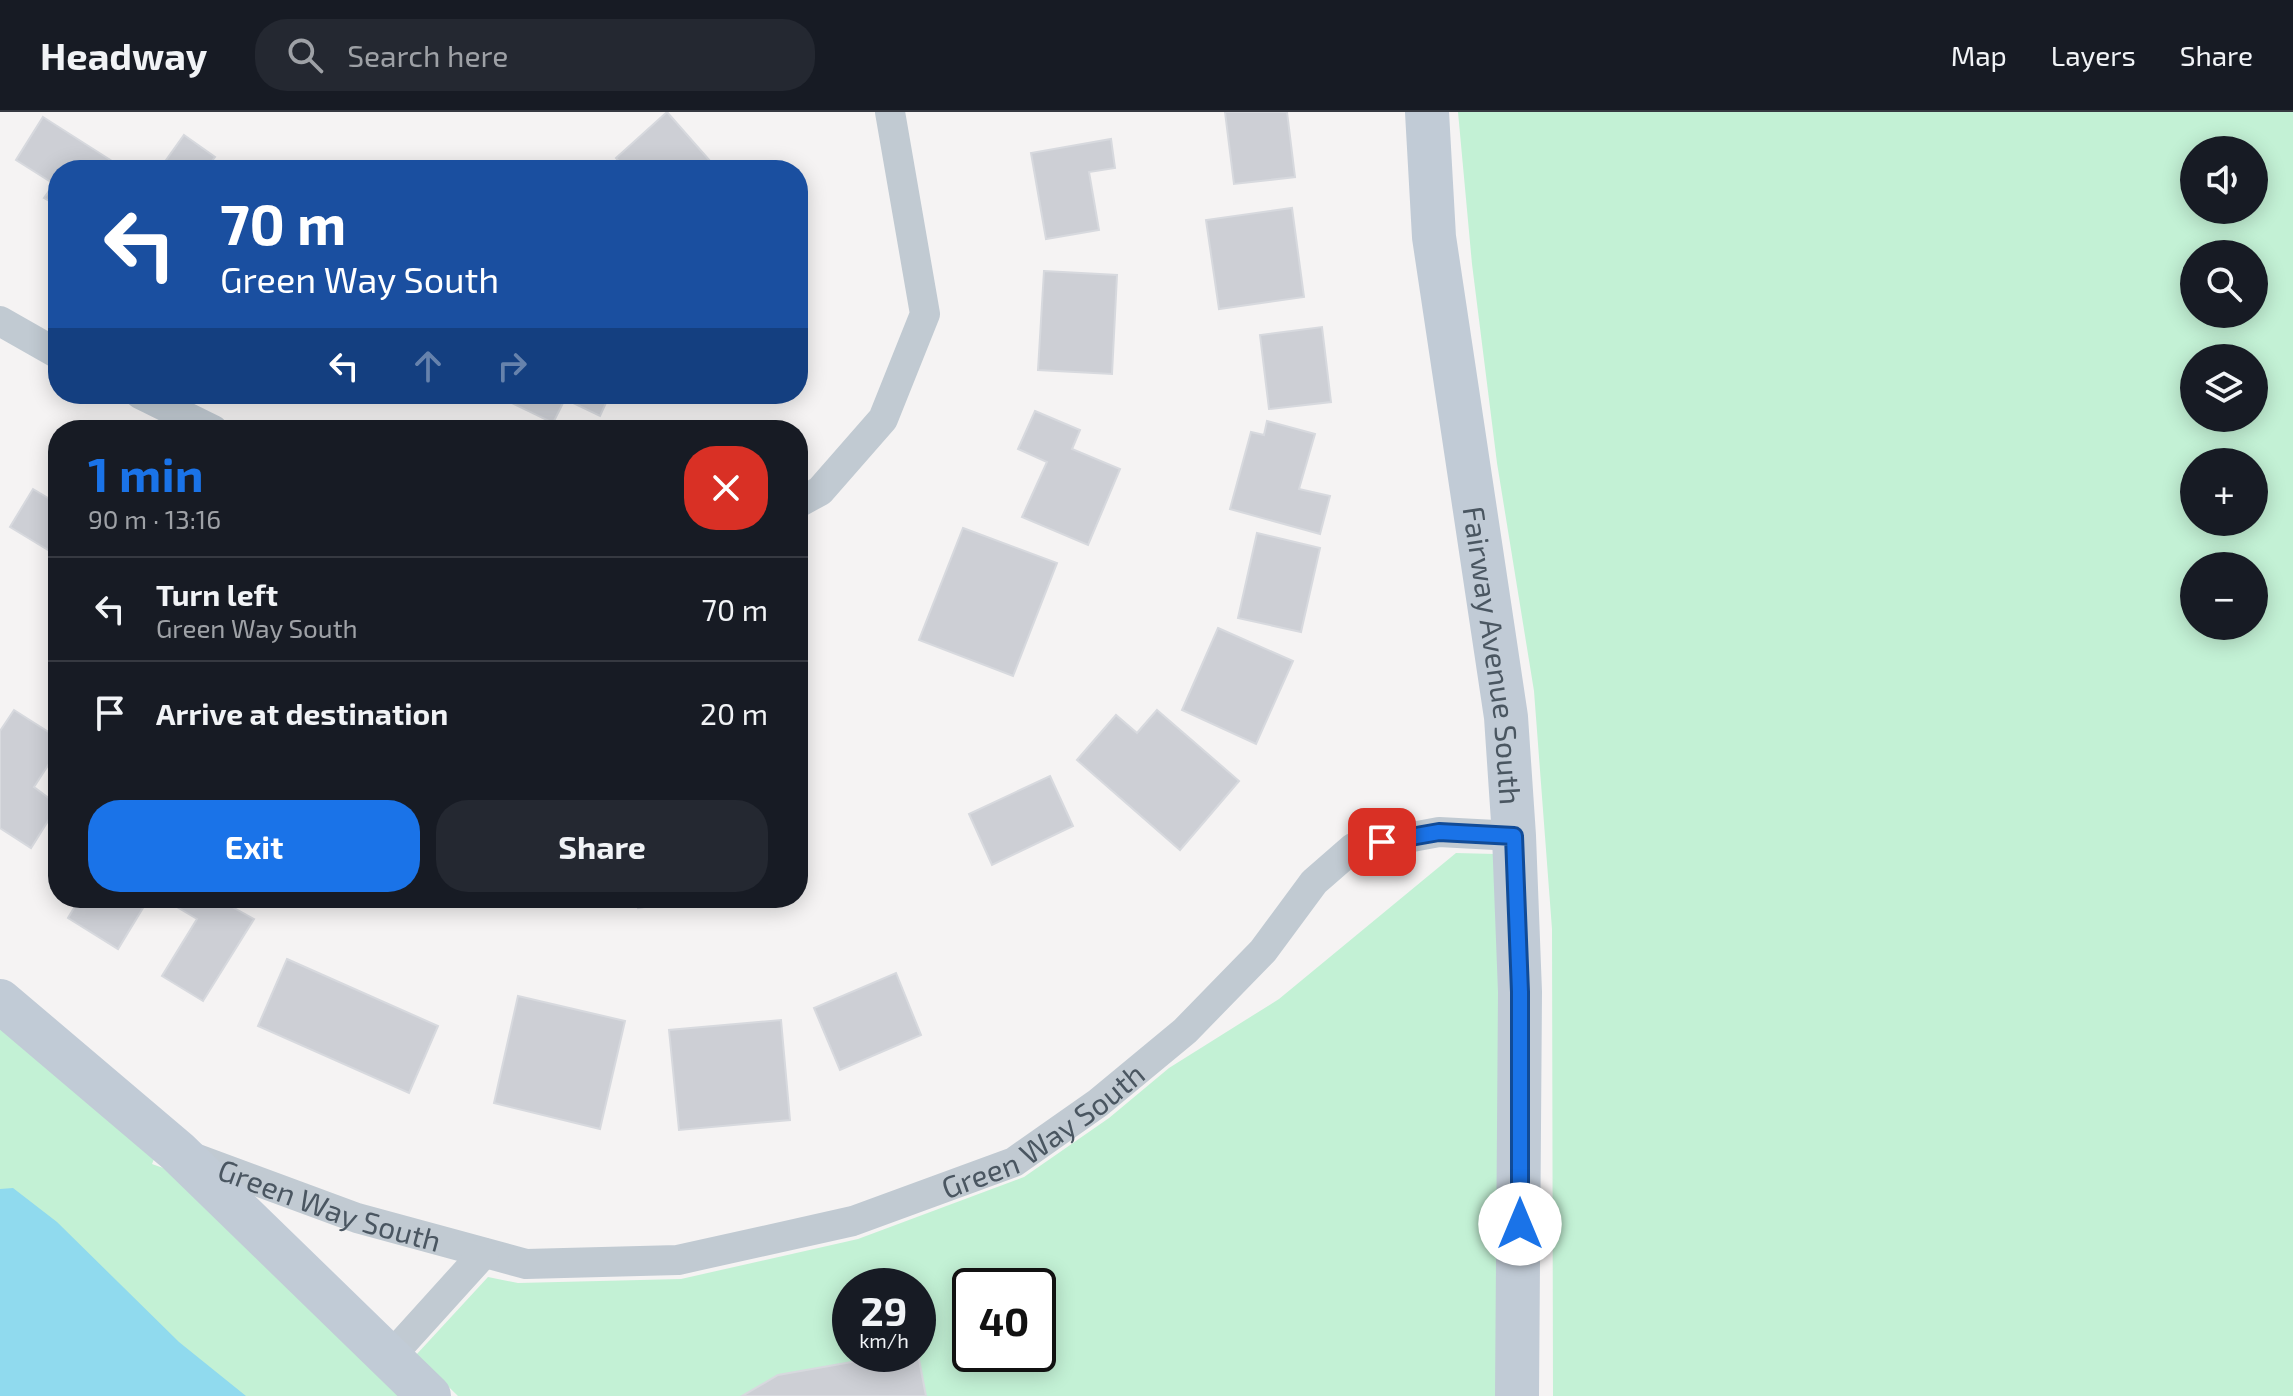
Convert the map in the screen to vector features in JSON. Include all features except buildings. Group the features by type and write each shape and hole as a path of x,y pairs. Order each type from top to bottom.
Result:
{"street":[{"path":"808,498 820,491 883,419 925,314 890,112"},
{"name":"Fairway Avenue South","path":"1427,112 1434,237 1506,717 1520,992 1517,1396"},
{"path":"0,321 48,348"},
{"path":"160,404 193,420"},
{"name":"Green Way South","path":"178,1152 357,1218 526,1264 678,1260 853,1221 1014,1162 1098,1103 1185,1031 1263,951 1314,882 1353,848 1439,832 1514,836"},
{"name":"Green Way South","path":"0,1001 178,1152 429,1396"},
{"name":"Green Way South","path":"389,1358 484,1253"}],"green space":[{"path":"1458,112 2293,112 2293,1396 1553,1396 1552,929 1534,691 1497,463 1472,264"},
{"path":"1456,853 1495,854 1499,995 1497,1396 458,1396 416,1355 488,1277 518,1283 681,1279 858,1239 1024,1177 1109,1118 1169,1068 1279,999"},
{"path":"0,1028 154,1159 152,1164 166,1169 399,1396 0,1396"}],"water":[{"path":"13,1188 57,1222 179,1342 246,1396 0,1396 0,1189"}],"route":[{"path":"1382,842 1439,832 1514,836 1520,992 1520,1224"}]}
